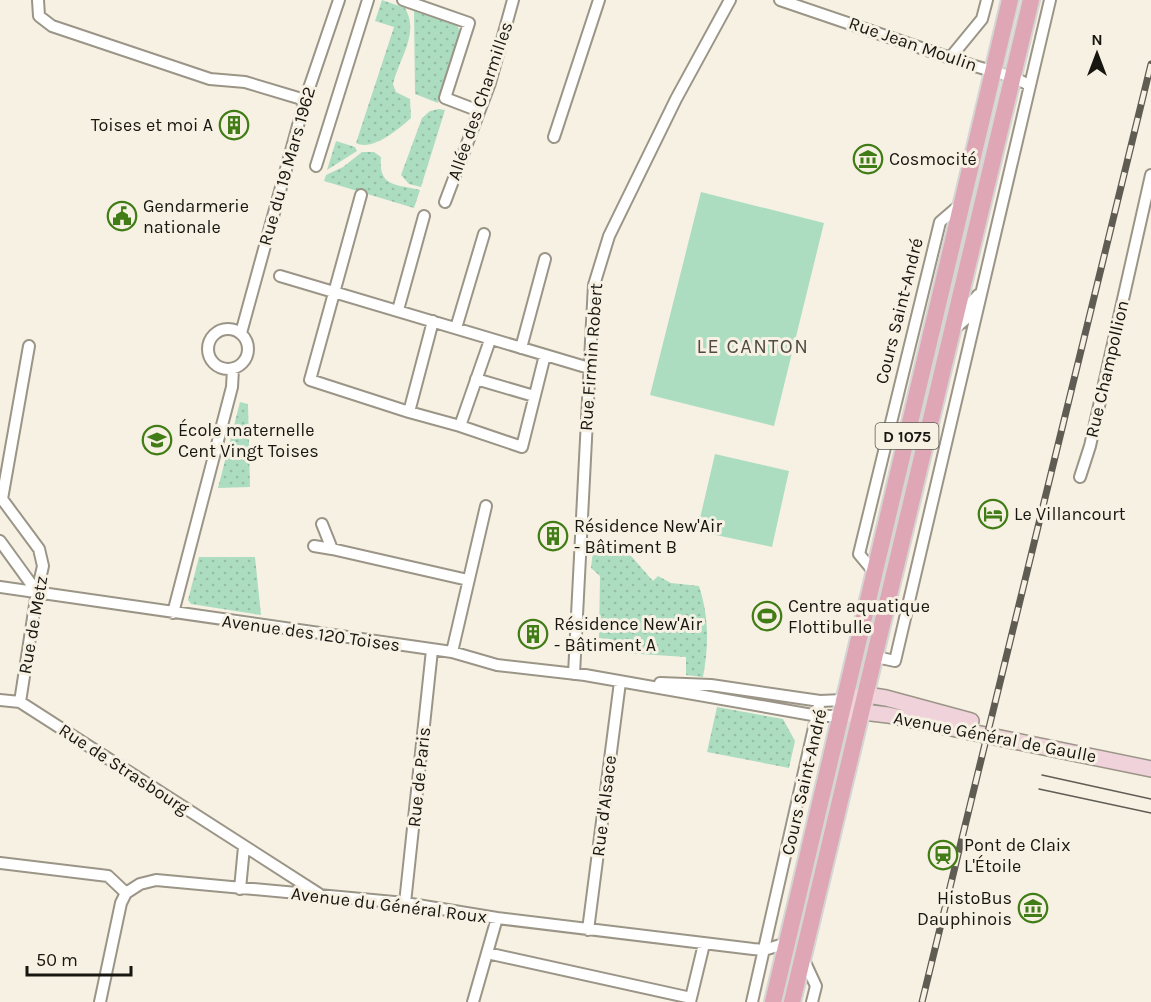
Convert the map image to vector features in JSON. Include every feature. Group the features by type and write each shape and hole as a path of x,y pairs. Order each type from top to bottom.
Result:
{"main road":[{"name":"D 1075","path":"993,71 1010,0"},
{"name":"D 1075","path":"792,1002 900,560 1031,0"},
{"name":"Cours Saint-André","path":"773,1002 993,71"},
{"name":"Avenue Général de Gaulle","path":"841,708 867,694 910,703 990,727 1151,763"},
{"name":"Avenue Général de Gaulle","path":"841,708 974,730 1151,768"}],"street":[{"path":"38,0 39,16 52,26 210,79 245,82 305,100"},
{"name":"Rue du 19 Mars 1962","path":"173,613 232,387 234,369 243,363 248,354 248,342 241,333 305,100 339,0"},
{"path":"316,166 368,0"},
{"path":"404,0 469,22 445,98 479,111"},
{"name":"Allée des Charmilles","path":"445,202 479,111 513,0"},
{"path":"554,137 600,0"},
{"name":"Rue Firmin Robert","path":"574,674 594,285 609,236 676,99 730,0"},
{"name":"Rue Jean Moulin","path":"780,0 1013,77 1029,85"},
{"path":"950,58 982,19 987,0"},
{"path":"876,657 894,661 1050,0"},
{"name":"Rue Champollion","path":"1080,477 1090,446 1151,175"},
{"path":"361,195 310,380 522,447 545,355"},
{"path":"398,310 424,216"},
{"path":"456,328 484,234"},
{"path":"521,348 545,259"},
{"path":"280,276 589,368"},
{"path":"953,330 967,318 970,304 980,294"},
{"path":"409,412 434,321"},
{"path":"234,369 223,369 213,363 208,354 208,343 221,330 230,329 241,333"},
{"path":"460,426 490,340"},
{"name":"Rue de Metz","path":"20,702 43,566 39,549 3,499 29,346"},
{"path":"476,379 534,396"},
{"path":"452,652 486,506"},
{"path":"322,524 332,549"},
{"path":"0,541 37,591"},
{"path":"314,546 468,580"},
{"path":"900,560 913,577"},
{"name":"Avenue des 120 Toises","path":"0,586 452,652 497,665 574,674 818,716 841,708"},
{"name":"Rue de Paris","path":"405,903 432,650"},
{"name":"Avenue des 120 Toises","path":"621,682 711,685 820,701 841,708"},
{"name":"Rue d'Alsace","path":"588,930 621,682"},
{"name":"Rue de Strasbourg","path":"0,699 20,702 322,896"},
{"name":"Cours Saint-André","path":"752,1002 820,701"},
{"path":"240,889 244,847"},
{"path":"0,863 108,876 126,893 121,903 100,1002"},
{"name":"Avenue du Général Roux","path":"126,893 140,884 156,880 405,903 588,930 764,950 787,943"},
{"path":"473,1002 497,918"},
{"path":"690,1000 704,944"},
{"name":"Avenue du Général Roux","path":"487,952 690,1000"},
{"path":"803,958 816,986 812,1002"}],"green space":[{"path":"382,0 405,8 409,18 407,46 393,84 396,92 410,99 411,118 378,142 363,145 356,143 394,27 375,21"},
{"path":"414,11 457,25 460,32 438,103 415,94"},
{"path":"445,110 421,187 409,184 401,175 422,118 430,111"},
{"path":"336,141 355,147 357,151 327,170"},
{"path":"362,152 374,152 381,157 383,174 391,183 420,190 414,208 324,181 326,175 343,167"},
{"path":"701,192 824,223 774,426 650,395"},
{"path":"240,402 248,404 250,487 218,488"},
{"path":"715,454 789,471 772,547 697,531"},
{"path":"602,547 625,549 653,581 658,576 671,583 699,586 705,609 707,631 703,677 686,675 686,657 609,652 610,639 599,638 600,576 591,568 593,551"},
{"path":"199,557 255,557 261,615 191,604 188,600"},
{"path":"717,707 783,719 795,741 789,768 707,752"}],"tram line":[{"path":"1042,775 1151,799"},
{"path":"1039,789 1151,813"}],"railway":[{"path":"922,1002 1151,64"}],"place":[{"name":"Toises et moi A","path":"234,125"},
{"name":"Cosmocité","path":"868,159"},
{"name":"Gendarmerie nationale","path":"122,216"},
{"name":"École maternelle Cent Vingt Toises","path":"157,440"},
{"name":"Le Villancourt","path":"993,514"},
{"name":"Résidence New'Air - Bâtiment B","path":"553,536"},
{"name":"Centre aquatique Flottibulle","path":"767,616"},
{"name":"Résidence New'Air - Bâtiment A","path":"533,634"},
{"name":"Pont de Claix L'Étoile","path":"943,855"},
{"name":"HistoBus Dauphinois","path":"1033,908"}],"district":[{"name":"LE CANTON","path":"753,346"}]}
